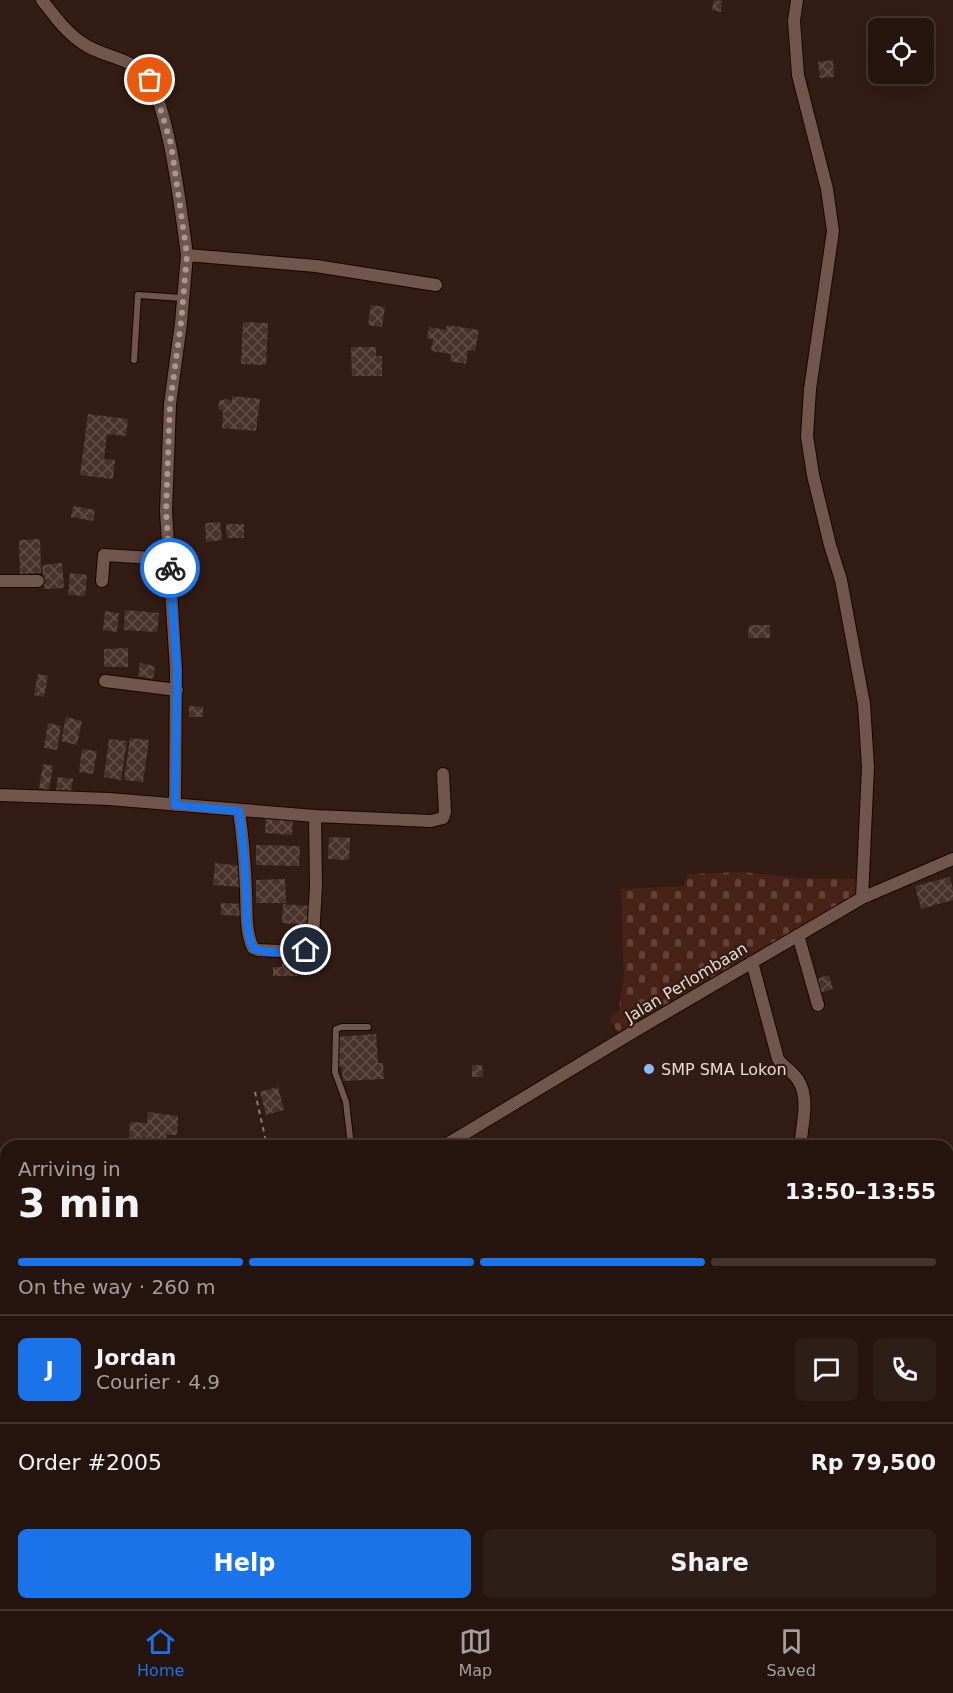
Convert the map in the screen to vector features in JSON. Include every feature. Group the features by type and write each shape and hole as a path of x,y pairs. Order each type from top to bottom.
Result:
{"street":[{"path":"42,0 70,33 87,46 144,71 156,94 171,144 187,255 170,404 166,511 177,690 175,805"},
{"path":"797,0 794,21 798,75 827,189 833,231 810,389 807,436 826,528 841,580 864,704 868,767 862,898"},
{"path":"187,255 316,266 436,285"},
{"path":"102,581 104,555 169,559"},
{"path":"0,581 38,580"},
{"path":"105,681 177,690"},
{"path":"0,795 109,799 239,811 431,821 443,818 445,812 443,774"},
{"path":"239,811 244,846 249,940 253,948 258,950 300,952 311,946 316,886 315,816"},
{"name":"Jalan Perlombaan","path":"454,1140 862,898 953,859"},
{"path":"798,935 818,1005"},
{"path":"752,962 778,1059 799,1080 804,1097 800,1140"}],"lane":[{"path":"134,360 138,295 183,298"},
{"path":"350,1140 346,1102 335,1072 335,1035 336,1029 342,1026 368,1028"}],"path":[{"path":"255,1092 266,1140"}],"green space":[{"path":"743,872 798,878 855,879 856,894 618,1032 609,1019 619,1010 624,976 621,889 684,886 688,874"}],"building":[{"path":"714,0 722,1 721,12 712,10"},
{"path":"833,60 834,77 820,78 818,62"},
{"path":"371,305 385,307 382,327 368,325"},
{"path":"243,322 268,323 266,365 241,364"},
{"path":"447,325 479,330 475,351 468,350 466,364 450,361 451,354 431,351 433,339 427,338 429,327 446,330"},
{"path":"351,347 376,347 376,356 382,356 382,376 352,376"},
{"path":"232,396 260,399 256,431 222,428 223,411 218,409 219,401 226,399 232,401"},
{"path":"88,414 128,419 126,436 107,434 104,459 115,460 113,479 80,475"},
{"path":"73,506 95,510 93,521 71,517"},
{"path":"220,522 222,540 206,542 205,523"},
{"path":"226,524 244,524 244,538 227,538"},
{"path":"40,539 41,573 20,574 19,540"},
{"path":"62,563 64,588 44,589 42,565"},
{"path":"70,573 87,575 85,596 68,595"},
{"path":"125,610 159,613 157,632 124,630"},
{"path":"105,611 119,613 117,632 103,630"},
{"path":"749,625 770,625 770,638 748,638"},
{"path":"128,648 128,667 104,667 104,649"},
{"path":"140,663 155,666 153,679 138,676"},
{"path":"38,674 48,676 44,697 34,695"},
{"path":"189,706 203,707 203,717 189,717"},
{"path":"66,717 82,721 77,745 61,741"},
{"path":"48,723 61,726 57,750 44,748"},
{"path":"130,738 149,740 143,782 124,780"},
{"path":"109,739 127,741 121,780 104,777"},
{"path":"82,749 97,751 93,774 79,772"},
{"path":"43,764 53,766 49,790 39,788"},
{"path":"58,777 73,779 71,793 56,791"},
{"path":"266,815 293,817 292,835 265,833"},
{"path":"329,837 350,838 349,860 328,859"},
{"path":"256,845 300,846 299,866 256,865"},
{"path":"215,863 242,866 240,887 213,885"},
{"path":"950,877 953,900 921,909 915,886"},
{"path":"285,879 286,903 256,903 256,880"},
{"path":"221,903 244,904 244,916 221,915"},
{"path":"283,904 309,906 308,925 282,923"},
{"path":"282,960 297,960 297,976 273,976 273,967 282,967"},
{"path":"829,975 833,989 819,993 815,979"},
{"path":"376,1034 378,1063 383,1063 384,1079 343,1081 342,1067 339,1067 337,1037"},
{"path":"472,1065 482,1065 483,1077 472,1077"},
{"path":"278,1087 284,1110 266,1115 260,1092"},
{"path":"148,1112 178,1116 177,1135 167,1135 167,1140 129,1140 130,1122 147,1123"}],"way so far":[{"path":"150,80 171,144 187,255 170,404 166,511 170,568"}],"place":[{"name":"SMP SMA Lokon","path":"649,1069"}],"route":[{"path":"170,568 177,670 175,805 239,811 244,846 249,940 253,948 258,950 300,952 306,950"}]}
